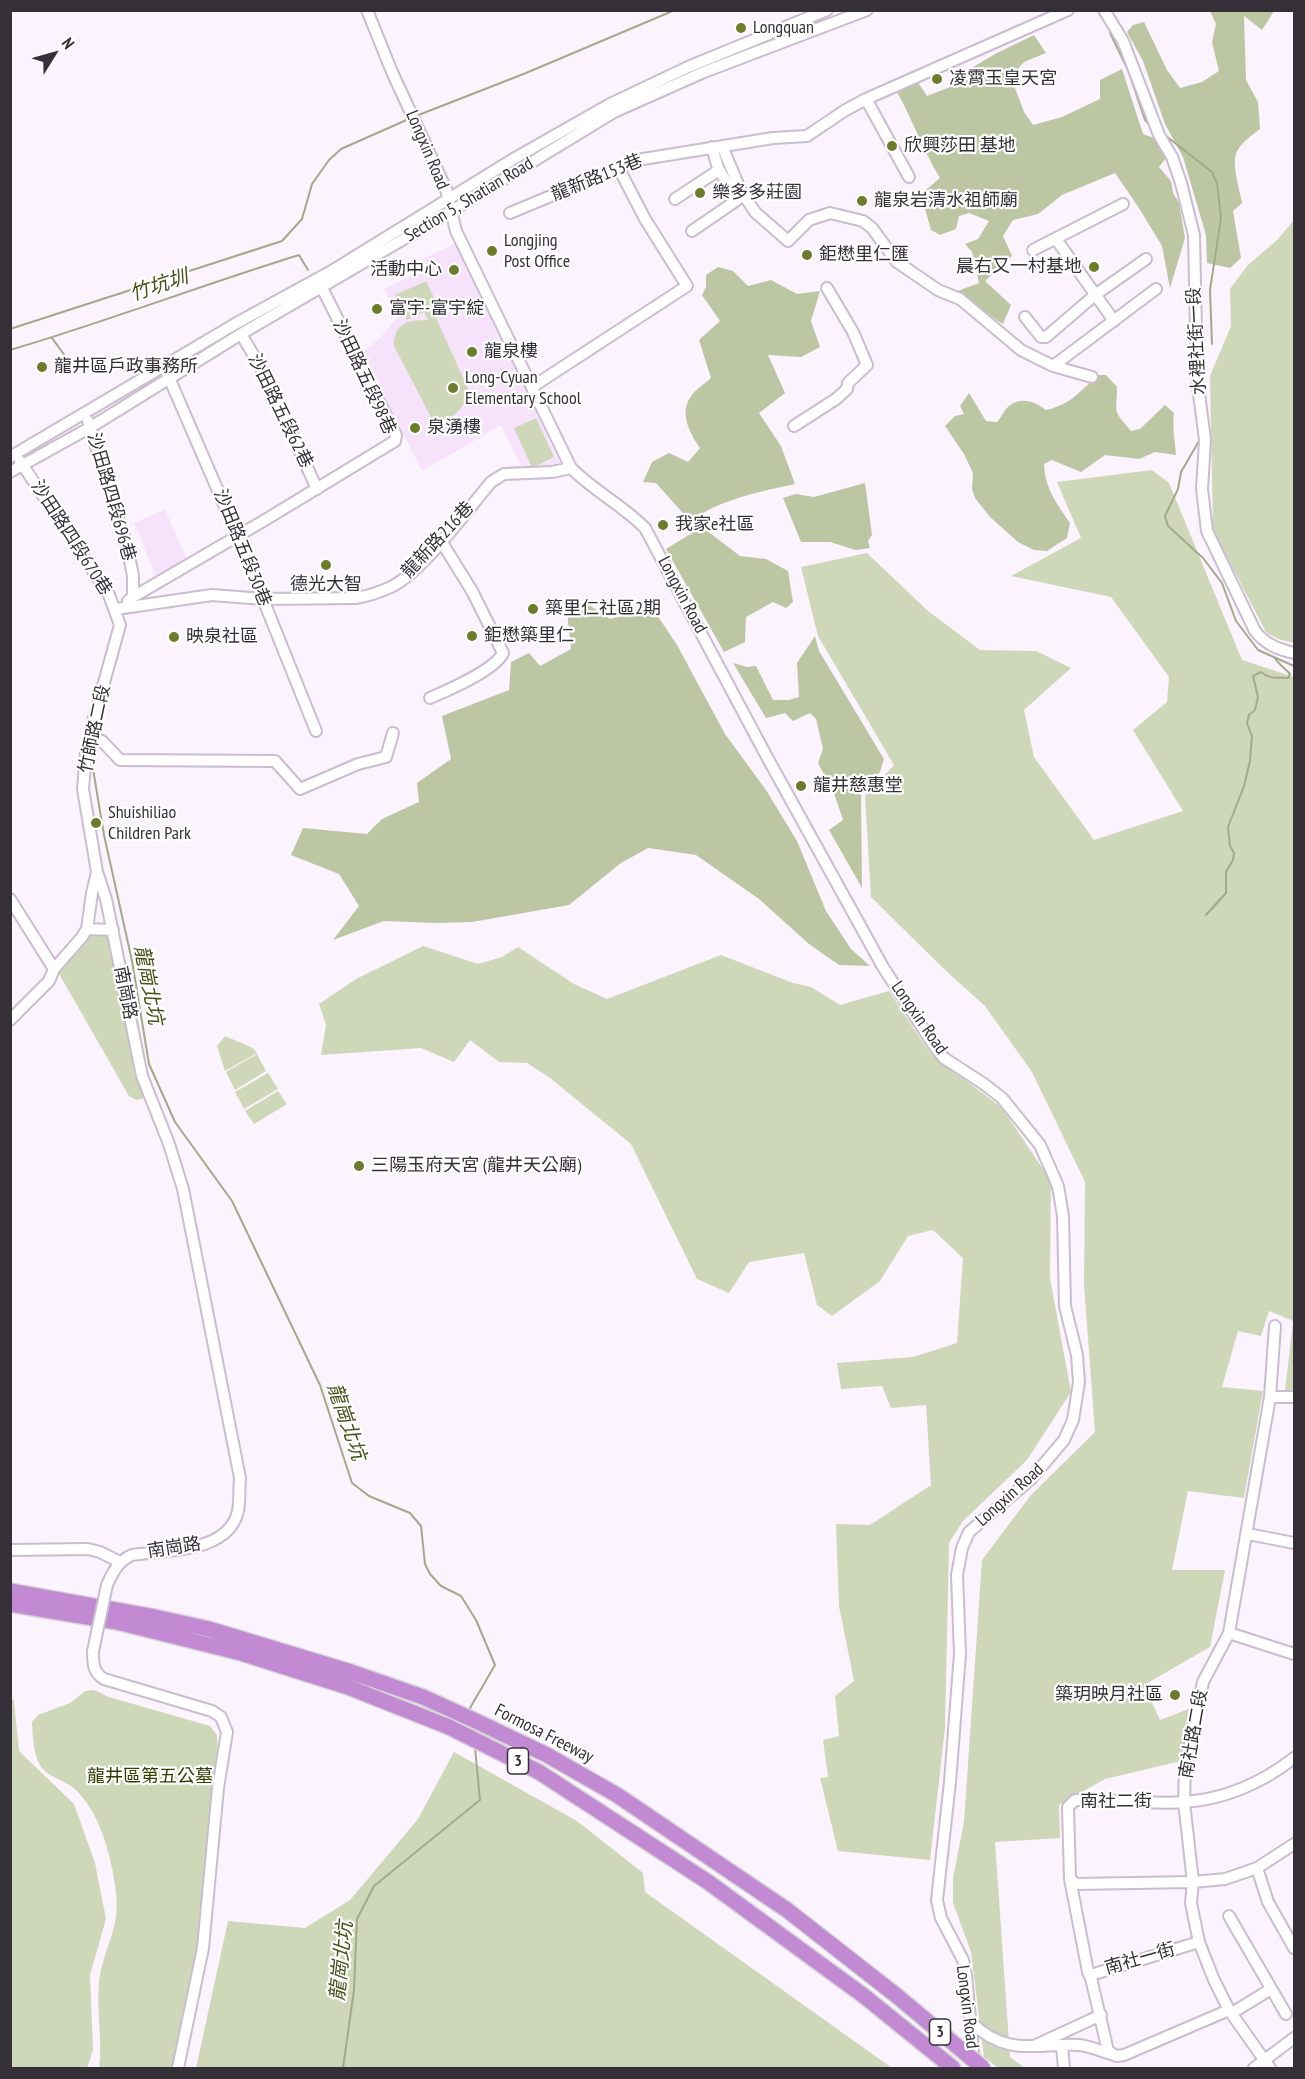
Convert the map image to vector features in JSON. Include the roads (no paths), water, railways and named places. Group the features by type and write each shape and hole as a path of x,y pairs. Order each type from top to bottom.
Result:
{"highway":[{"name":"Formosa Freeway","path":"10,1591 209,1629 351,1672 423,1697 537,1750 617,1795 787,1910 897,1996 983,2068"},
{"name":"Formosa Freeway","path":"10,1604 117,1622 241,1653 348,1687 459,1732 539,1772 708,1881 864,1996 953,2068"}],"street":[{"name":"Section 5, Shatian Road","path":"10,472 91,427 241,334 515,158 617,106 688,66 827,10"},
{"name":"Section 5, Shatian Road","path":"13,456 164,367 450,212 617,106 867,10"},
{"path":"909,177 866,99 1068,10"},
{"name":"水裡社街一段","path":"1104,10 1123,41 1159,135 1172,157 1194,235 1197,378 1205,440 1202,489 1207,531 1255,631 1263,642 1294,653"},
{"name":"Longxin Road","path":"369,11 392,72 446,189 456,231 572,468 593,488 630,513 645,528 767,757 883,967 944,1058 1002,1098 1040,1145 1058,1186 1063,1216 1065,1306 1077,1355 1079,1382 1072,1420 1064,1440 1053,1456 1009,1499 969,1532 962,1548 957,1575 960,1654 950,1782 937,1900 941,1918 963,1960 972,2023 975,2068"},
{"path":"788,26 792,40"},
{"name":"龍新路153巷","path":"510,213 618,167 651,157 772,138 807,136 866,99"},
{"path":"692,231 737,202 719,170 717,147"},
{"path":"717,147 755,212 788,241 808,220 830,213 863,221 872,228 897,262 938,290 960,299 1021,350 1053,366 1092,377"},
{"path":"532,387 687,286 645,219 618,167"},
{"path":"675,199 719,170"},
{"path":"1033,250 1123,204"},
{"path":"1056,239 1114,321"},
{"path":"1025,317 1041,337 1046,337 1095,296 1146,259"},
{"name":"沙田路五段98巷","path":"133,597 238,537 395,441 396,435 319,283"},
{"path":"794,426 836,399 847,389 848,383 867,365 853,332 827,288"},
{"path":"1053,366 1156,289"},
{"name":"沙田路五段62巷","path":"241,334 264,373 317,489"},
{"name":"沙田路五段30巷","path":"164,367 238,537 316,731"},
{"name":"沙田路四段696巷","path":"85,413 127,546 133,576 133,597"},
{"path":"44,437 52,449"},
{"name":"沙田路四段670巷","path":"13,456 23,465 109,595 120,625"},
{"name":"龍新路216巷","path":"116,609 212,595 263,599 356,598 370,595 392,586 416,569 491,482 504,474 552,472 572,468"},
{"path":"430,698 492,664 500,659 503,653 475,597 441,541"},
{"path":"116,609 133,597"},
{"name":"竹師路二段","path":"87,929 97,872 83,789 93,722 120,625"},
{"name":"竹師路二段","path":"102,741 120,760 275,761 300,789 358,764 387,757 393,733"},
{"name":"南崗路","path":"97,872 113,930 142,1076 169,1144 183,1190 240,1478 238,1512 230,1528 218,1539 204,1546 132,1555 120,1562"},
{"path":"10,899 54,969"},
{"path":"10,1020 49,981 54,969 87,929 113,930"},
{"name":"南社路二段","path":"1267,2065 1231,2012 1210,1972 1199,1942 1191,1903 1193,1882 1184,1802 1185,1769 1203,1682 1229,1633 1248,1534 1270,1397 1275,1326"},
{"path":"1270,1397 1294,1397"},
{"path":"1248,1534 1294,1543"},
{"path":"10,1550 88,1549 120,1562 107,1585 93,1652 93,1665 97,1675 212,1712 221,1717 227,1732 218,1788 203,1948 178,2068"},
{"path":"1229,1633 1294,1654"},
{"path":"1184,1802 1235,1792 1273,1773 1294,1758"},
{"name":"南社二街","path":"1070,1879 1068,1807 1074,1800 1184,1802"},
{"path":"1070,1879 1077,1884 1193,1882 1225,1879 1257,1868 1294,1844"},
{"path":"1257,1868 1268,1902 1294,1948"},
{"path":"1070,1879 1091,1978"},
{"path":"1228,1916 1286,2014"},
{"name":"南社一街","path":"1111,2054 1106,2046 1091,1978 1097,1971 1199,1942"},
{"path":"972,2023 996,2040 1029,2047 1081,2045 1116,2056 1124,2055 1231,2012 1271,1989"},
{"path":"1029,2047 1101,2015"},
{"path":"1254,2068 1267,2065 1294,2038"},
{"path":"1062,2046 1064,2068"}],"waterway":[{"path":"416,116 526,73 675,10"},
{"path":"1110,33 1128,70 1145,120 1151,126"},
{"path":"10,329 282,241 302,219 312,184 329,160 341,149 411,118"},
{"path":"1166,136 1212,172 1217,183 1221,218 1210,290 1212,344"},
{"name":"竹坑圳","path":"10,350 299,255 308,270"},
{"name":"龍崗北坑","path":"52,338 68,360"},
{"path":"1199,441 1181,472 1178,489 1165,516 1168,526 1203,558 1222,583 1236,621 1258,650 1294,666"},
{"path":"1206,915 1226,893 1226,872 1233,860 1234,853 1230,846 1228,827 1244,786 1250,761 1252,736 1247,723 1249,715 1255,710 1258,697 1253,676 1261,672 1271,677 1288,678 1290,674 1275,658"},
{"name":"龍崗北坑","path":"97,742 92,763 104,835 132,961 149,1064 175,1122 232,1201 320,1385 352,1483 369,1496 410,1513 421,1526 425,1564 430,1574 441,1586 461,1596 476,1620 495,1665 470,1708 471,1712"},
{"name":"龍崗北坑","path":"343,2068 354,1990 357,1919 374,1886 480,1800 475,1747"}],"place":[{"name":"Longquan","path":"741,28"},
{"name":"凌霄玉皇天宮","path":"937,79"},
{"name":"欣興莎田 基地","path":"892,146"},
{"name":"樂多多莊園","path":"700,193"},
{"name":"龍泉岩清水祖師廟","path":"862,201"},
{"name":"Longjing Post Office","path":"492,251"},
{"name":"鉅懋里仁匯","path":"807,255"},
{"name":"晨右又一村基地","path":"1094,267"},
{"name":"活動中心","path":"454,270"},
{"name":"富宇-富宇綻","path":"377,309"},
{"name":"龍泉樓","path":"472,352"},
{"name":"龍井區戶政事務所","path":"42,367"},
{"name":"Long-Cyuan Elementary School","path":"453,388"},
{"name":"泉湧樓","path":"415,428"},
{"name":"我家e社區","path":"663,525"},
{"name":"德光大智","path":"326,565"},
{"name":"築里仁社區2期","path":"533,609"},
{"name":"鉅懋築里仁","path":"472,636"},
{"name":"映泉社區","path":"174,637"},
{"name":"龍井慈惠堂","path":"801,786"},
{"name":"Shuishiliao Children Park","path":"96,823"},
{"name":"三陽玉府天宮 (龍井天公廟)","path":"359,1166"},
{"name":"築玥映月社區","path":"1175,1695"}],"park label":[{"name":"龍井區第五公墓","path":"150,1777"}]}
